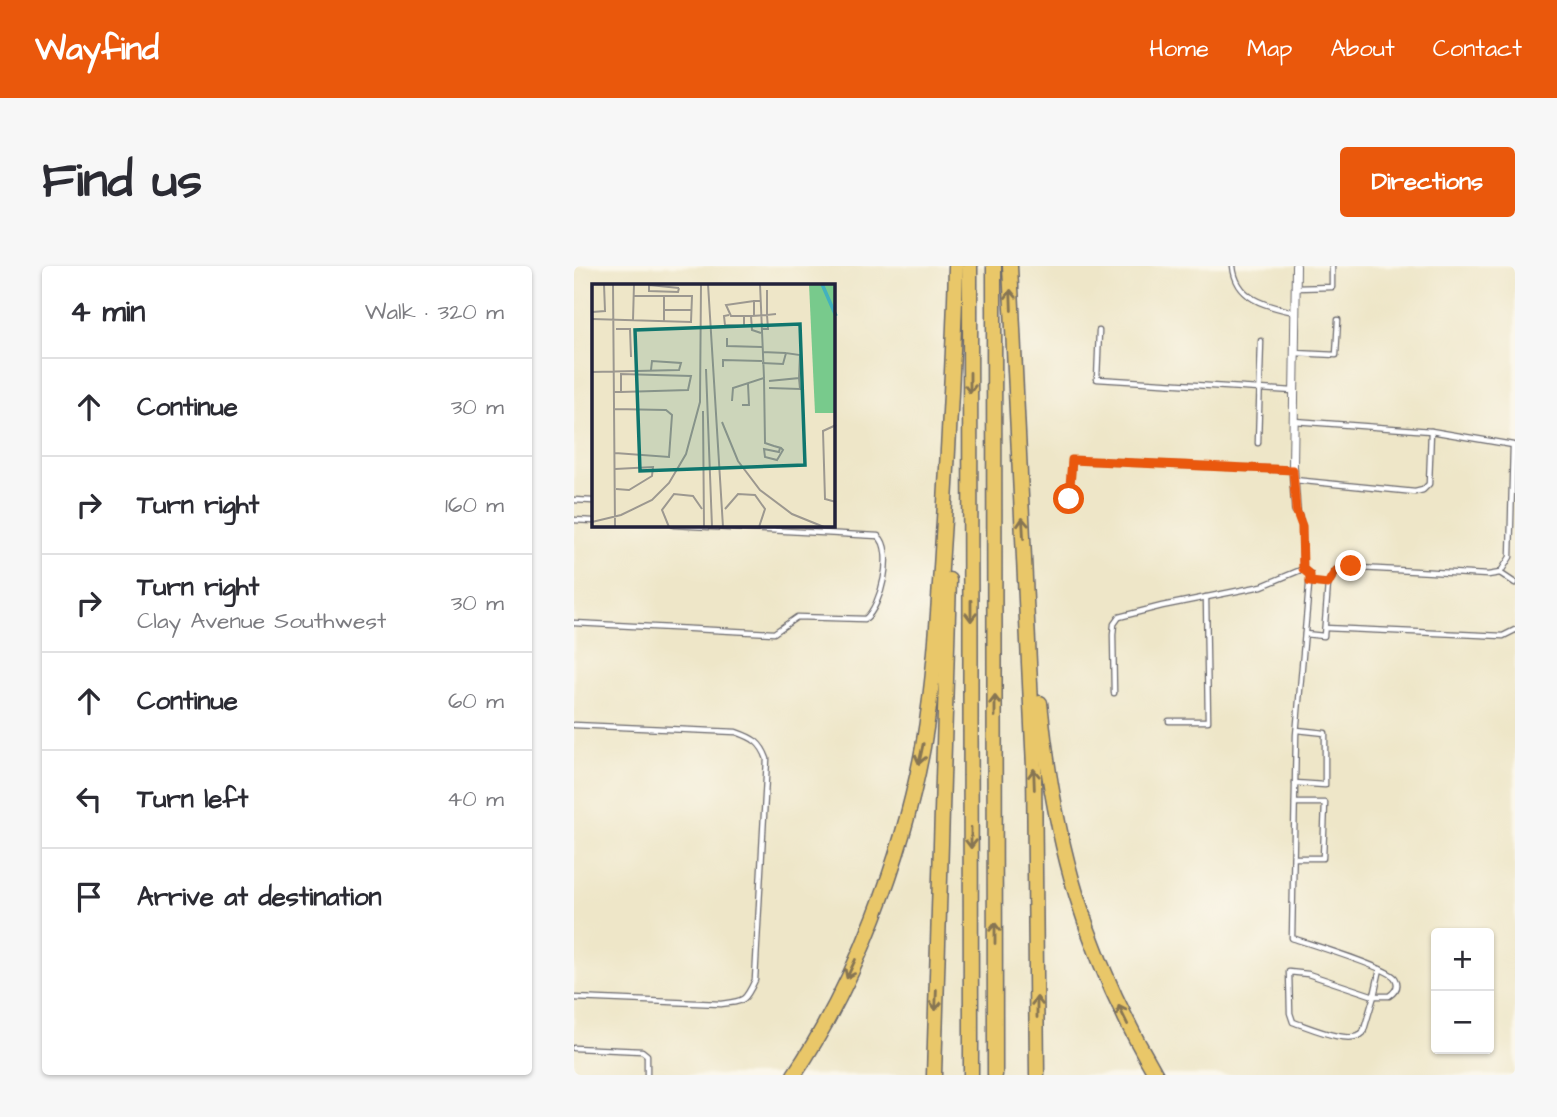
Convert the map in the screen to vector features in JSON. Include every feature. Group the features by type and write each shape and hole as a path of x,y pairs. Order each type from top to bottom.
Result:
{"highway":[{"path":"934,1075 956,266"},
{"path":"970,266 971,1075"},
{"path":"994,266 995,1075"},
{"path":"1010,266 1035,815 1037,1075"},
{"path":"794,1075 837,999 867,932 890,872 912,793 922,748 933,668 951,418"},
{"path":"1025,566 1044,745 1059,834 1070,877 1097,957 1119,1006 1156,1075"}],"street":[{"path":"1296,266 1293,421 1296,510"}],"lane":[{"path":"1233,266 1242,289 1258,304 1295,312"},
{"path":"1296,288 1332,287 1332,266"},
{"path":"1295,353 1336,355 1338,320"},
{"path":"1099,331 1097,379 1294,391"},
{"path":"1258,443 1261,341"},
{"path":"1293,421 1431,431 1513,445 1510,557 1500,573"},
{"path":"1069,499 1072,460 1293,475 1415,492 1423,490 1429,484 1431,431"},
{"path":"574,500 592,501"},
{"path":"1296,510 1302,526 1303,569 1310,575 1310,582 1297,730 1292,938 1380,969 1396,979 1395,991 1389,996 1374,996 1308,974 1289,972 1290,1013 1293,1022 1349,1039 1360,1037 1374,996 1380,969"},
{"path":"574,520 592,521"},
{"path":"574,623 774,633 797,617 865,619 878,602 884,576 885,548 884,541 878,536 711,527"},
{"path":"1305,634 1324,636 1328,584 1340,567 1488,575 1500,573 1515,583"},
{"path":"1114,693 1113,635 1114,624 1119,617 1262,586 1303,569"},
{"path":"1310,582 1328,584"},
{"path":"1169,720 1208,721 1206,597"},
{"path":"1325,628 1503,636 1515,630"},
{"path":"574,725 736,733 754,739 762,747 767,759 756,969 755,980 747,997 743,1001 721,1004 574,998"},
{"path":"1295,783 1325,785 1325,733 1297,730"},
{"path":"1294,858 1323,858 1325,803 1295,803"},
{"path":"574,1048 642,1051 647,1055 647,1075"}],"route":[{"path":"1069,499 1072,460 1293,470 1296,510 1302,526 1303,569 1310,575 1310,582 1328,584 1336,570 1351,566"}]}
